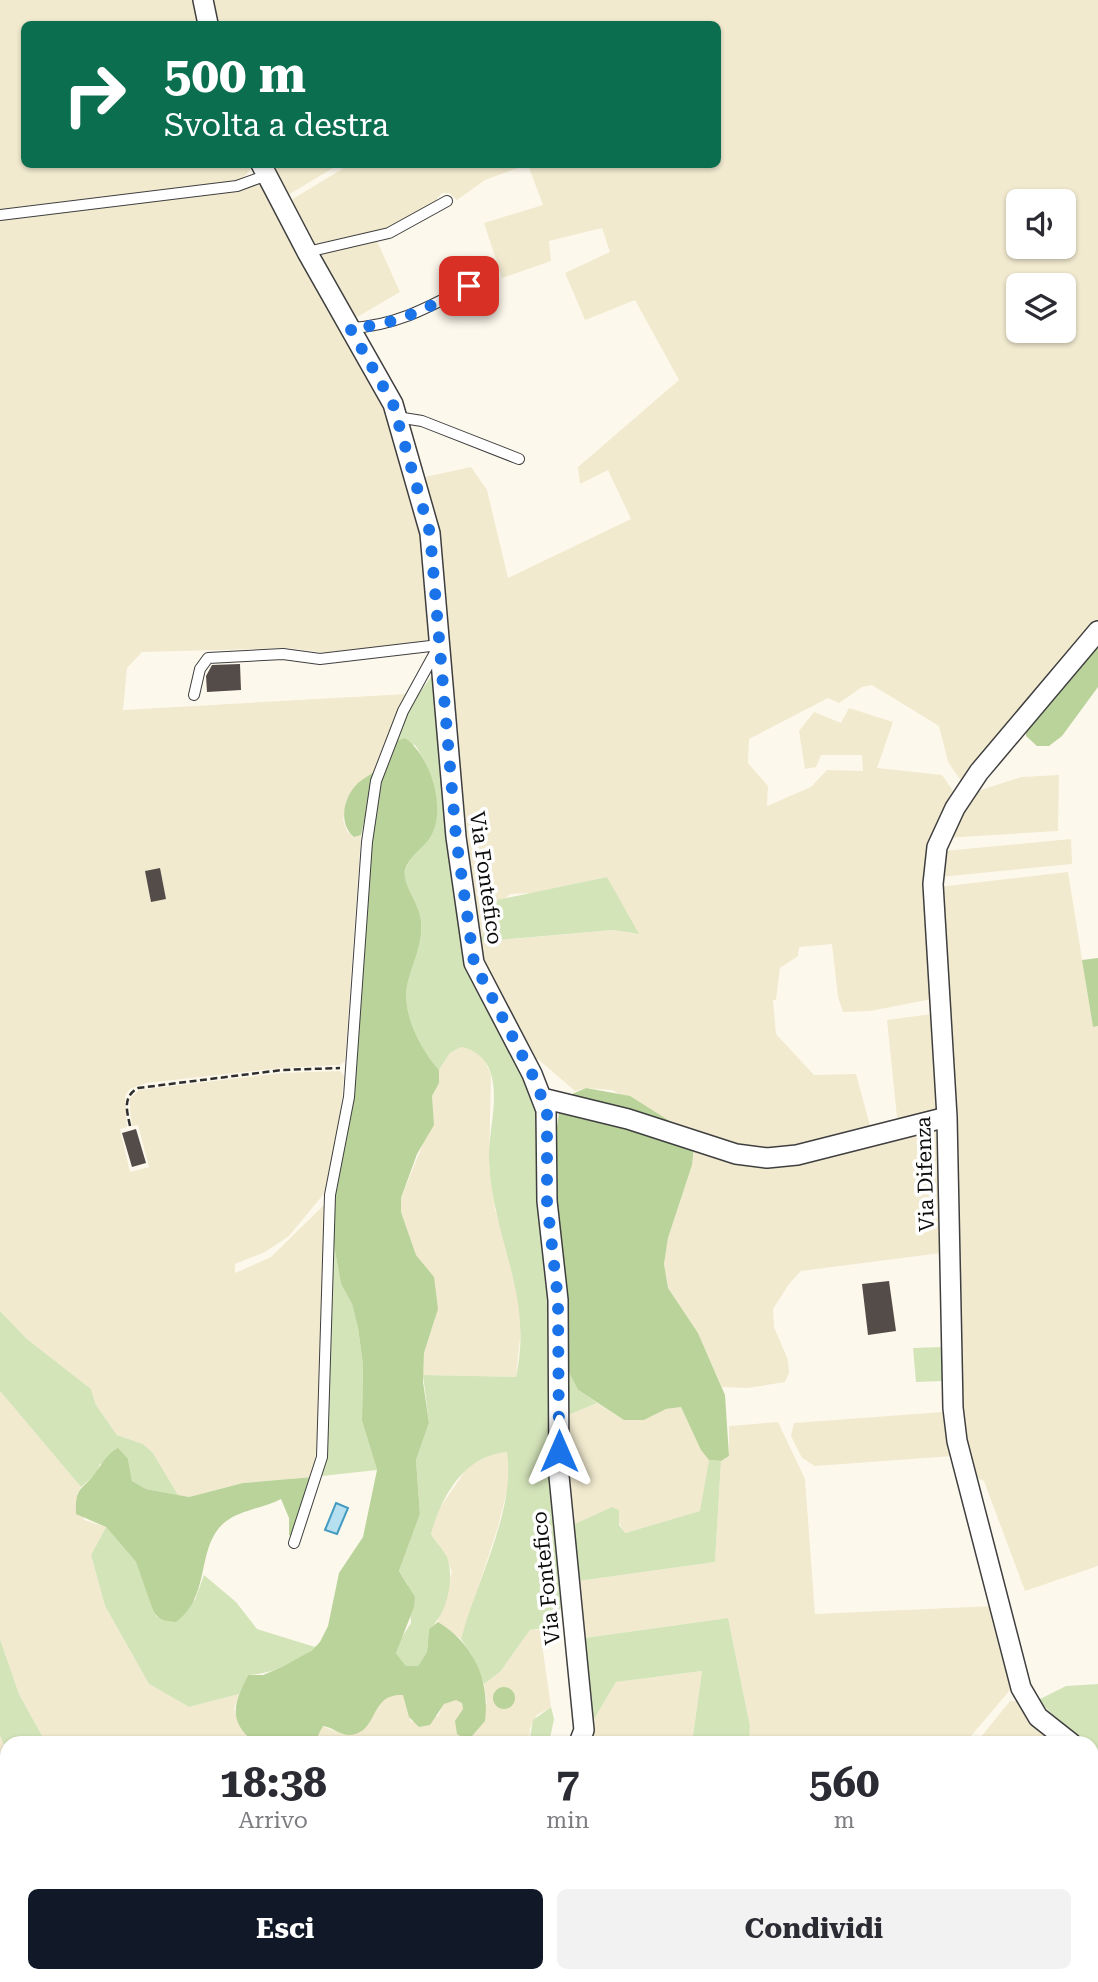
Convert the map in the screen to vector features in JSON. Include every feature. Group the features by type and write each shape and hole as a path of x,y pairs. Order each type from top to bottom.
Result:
{"street":[{"path":"203,0 207,21"},
{"name":"Via Fontefico","path":"264,170 393,404 430,533 456,837 474,963 547,1110 547,1201 558,1300 559,1476 584,1730 582,1736"},
{"name":"Via Difenza","path":"1061,1736 1038,1717 1021,1688 957,1441 953,1408 947,1117 933,884 937,847 955,808 979,772 1098,631"},
{"path":"542,1098 628,1119 736,1154 767,1158 797,1155 947,1117"}],"lane":[{"path":"0,215 237,186 264,170"},
{"path":"307,252 389,233 447,201"},
{"path":"350,328 377,327 408,318 469,286"},
{"path":"397,417 422,421 519,459"},
{"path":"194,695 200,669 208,658 283,654 320,659 439,645"},
{"path":"294,1543 322,1457 330,1195 349,1097 367,842 376,781 403,711 439,645"}],"path":[{"path":"130,1126 126,1101 129,1094 138,1088 282,1070 351,1067"}],"shaded area":[{"path":"0,0 198,0 203,21 21,21 21,168 252,168 245,176 230,184 0,211"},
{"path":"215,0 1098,0 1098,621 964,785 948,762 939,726 872,685 862,687 839,703 828,698 749,739 748,763 768,786 767,806 811,787 827,770 863,771 862,755 821,755 816,767 805,769 799,731 814,712 841,723 849,708 893,722 877,768 942,775 954,792 937,829 932,999 870,1011 843,1012 838,997 832,944 799,947 798,956 780,968 776,1000 773,1000 776,1034 814,1075 856,1074 872,1133 769,1155 695,1137 612,1090 586,1088 575,1091 539,1060 526,1056 485,977 478,942 435,524 425,477 471,467 487,490 508,578 631,519 608,470 580,484 578,467 679,380 635,300 585,320 565,273 610,252 602,228 549,241 551,261 502,278 484,223 543,205 529,168 721,168 721,21 214,21 211,10","holes":["607,877 637,934 613,930 479,942 488,929 488,913 510,894 533,893"]},
{"path":"267,168 333,168 283,198"},
{"path":"344,168 518,168 485,180 457,200 449,193 442,193 437,198 437,204 379,234 314,247 286,203"},
{"path":"261,185 385,401 421,522 434,637 413,646 327,653 289,648 142,652 127,668 123,710 407,694 376,770 357,784 347,799 343,820 347,831 353,837 361,835 345,1061 340,1065 282,1068 146,1083 130,1089 125,1096 127,1127 120,1129 130,1172 149,1167 138,1125 132,1126 130,1098 139,1090 282,1073 340,1071 344,1076 337,1144 327,1190 289,1236 265,1252 235,1264 235,1273 271,1257 325,1204 319,1427 313,1477 243,1483 189,1497 178,1495 153,1453 143,1444 117,1435 96,1405 91,1389 27,1339 0,1311 0,218"},
{"path":"376,239 400,292 352,320 311,252"},
{"path":"1059,775 1058,831 945,838 967,801 981,790 1021,777"},
{"path":"1071,839 1072,864 941,877 944,851"},
{"path":"1068,872 1093,1027 1098,1026 1098,1566 1025,1591 984,1481 975,1477 957,1387 939,887"},
{"path":"932,1014 939,1116 898,1127 887,1020"},
{"path":"461,1047 472,1049 483,1057 491,1075 489,1162 495,1210 506,1241 522,1318 516,1377 423,1375 424,1353 435,1319 430,1273 416,1255 401,1212 401,1198 433,1119 432,1096 439,1083 439,1070 450,1053"},
{"path":"938,1125 941,1253 801,1271 773,1309 774,1327 788,1360 789,1373 785,1382 748,1388 722,1387 698,1333 668,1288 664,1264 668,1238 692,1165 694,1147 767,1162"},
{"path":"0,1391 81,1487 77,1494 84,1520 106,1527 91,1555 105,1606 149,1684 189,1707 239,1694 234,1709 246,1736 42,1736 19,1694 0,1639"},
{"path":"597,1403 624,1420 644,1420 666,1409 681,1407 709,1460 701,1511 624,1533 612,1507 575,1525 561,1418"},
{"path":"943,1412 953,1456 815,1466 802,1458 791,1436 794,1423"},
{"path":"778,1422 805,1479 815,1614 994,1606 1015,1684 971,1736 749,1736 750,1726 728,1618 577,1639 571,1582 715,1562 721,1461 729,1456 729,1426"},
{"path":"507,1452 511,1474 498,1527 461,1639 438,1622 452,1572 445,1553 431,1534 437,1512 467,1468 491,1454"},
{"path":"530,1630 540,1630 551,1707 537,1715 530,1728 529,1736 317,1736 322,1726 345,1735 357,1733 368,1725 382,1700 390,1694 403,1694 411,1722 438,1716 444,1703 456,1699 462,1703 463,1709 487,1704 484,1684 500,1672"},
{"path":"702,1671 693,1736 587,1736 590,1726 616,1682"},
{"path":"1010,1701 1020,1701 1056,1736 982,1736"}],"green space":[{"path":"1098,647 1098,687 1062,736 1049,746 1037,746 1026,736 1026,728"},
{"path":"431,677 438,679 476,987 541,1111 555,1313 553,1475 563,1602 556,1622 549,1628 530,1630 500,1672 484,1684 472,1655 461,1639 493,1546 506,1498 507,1452 492,1455 467,1469 441,1505 431,1534 447,1557 449,1565 450,1585 445,1606 429,1629 427,1652 418,1666 406,1666 396,1653 400,1640 411,1623 408,1585 399,1571 420,1514 416,1460 429,1423 423,1375 516,1377 520,1347 516,1293 497,1215 489,1160 494,1106 491,1074 480,1056 461,1047 450,1053 439,1070 418,1039 407,1002 409,978 420,943 421,929 420,915 406,883 405,871 430,836 437,814 431,776 421,754 415,745 394,742 409,707"},
{"path":"405,738 414,746 428,769 436,797 436,824 431,836 410,860 405,876 418,908 421,929 420,943 407,990 409,1015 424,1050 439,1070 439,1083 432,1096 434,1125 417,1154 401,1198 401,1212 416,1255 434,1277 438,1309 424,1353 423,1382 429,1423 416,1460 420,1514 399,1571 415,1597 414,1607 396,1653 406,1666 418,1666 427,1652 429,1629 438,1622 451,1631 470,1652 482,1677 485,1721 472,1736 457,1734 455,1721 463,1709 462,1703 456,1700 444,1704 430,1725 419,1727 409,1717 403,1695 384,1700 366,1728 359,1733 346,1735 323,1726 318,1736 247,1736 240,1727 236,1711 243,1685 248,1675 263,1675 282,1667 311,1651 320,1642 328,1626 339,1573 363,1537 377,1470 362,1421 363,1365 358,1328 352,1304 341,1284 333,1240 332,1203 377,784 394,742"},
{"path":"376,770 361,835 354,837 344,818 346,803 358,783"},
{"path":"607,877 639,934 613,930 478,942 488,928 487,902"},
{"path":"1098,958 1098,1026 1093,1027 1082,960"},
{"path":"586,1088 630,1096 695,1137 692,1165 668,1238 664,1264 668,1288 698,1333 725,1395 729,1456 721,1461 709,1460 701,1450 681,1407 666,1409 644,1420 624,1420 578,1390 564,1363 555,1141 559,1113 565,1097"},
{"path":"333,1240 341,1284 352,1304 358,1328 363,1365 362,1421 377,1470 322,1476"},
{"path":"0,1311 27,1339 91,1389 96,1405 117,1435 143,1444 153,1453 178,1495 146,1489 132,1481 128,1459 100,1464 96,1474 81,1487 0,1391"},
{"path":"942,1347 942,1381 916,1382 913,1348"},
{"path":"564,1363 578,1390 597,1403 561,1418"},
{"path":"118,1448 128,1459 132,1481 146,1489 189,1497 243,1483 313,1477 293,1537 289,1535 289,1518 281,1499 225,1522 210,1545 195,1599 176,1622 168,1621 160,1618 153,1610 136,1562 106,1527 76,1514 78,1493 108,1456"},
{"path":"709,1460 721,1461 715,1562 571,1582 570,1502 575,1524 612,1507 619,1510 619,1525 625,1533 700,1511"},
{"path":"106,1527 136,1562 157,1617 195,1600 204,1575 236,1602 257,1629 315,1647 284,1667 248,1675 239,1694 189,1707 149,1684 105,1606 91,1555"},
{"path":"728,1618 750,1726 749,1736 693,1736 702,1671 616,1682 590,1726 577,1639"},
{"path":"0,1639 19,1694 42,1736 0,1736"},
{"path":"1098,1684 1098,1736 1074,1736 1038,1700 1066,1686"},
{"path":"500,1687 508,1687 515,1694 515,1702 508,1709 500,1709 493,1702 493,1694"},
{"path":"551,1707 554,1719 550,1736 530,1736 533,1720"}],"water":[{"path":"336,1503 348,1508 337,1534 325,1530"}],"building":[{"path":"240,664 241,690 207,692 206,676 212,665"},
{"path":"160,868 166,899 151,902 145,871"},
{"path":"136,1129 146,1163 132,1167 122,1133"},
{"path":"889,1281 896,1331 868,1335 862,1284"}],"route":[{"path":"469,286 408,318 377,327 350,328 393,404 430,533 456,837 474,963 532,1074 547,1110 547,1201 558,1300 559,1451"}]}
